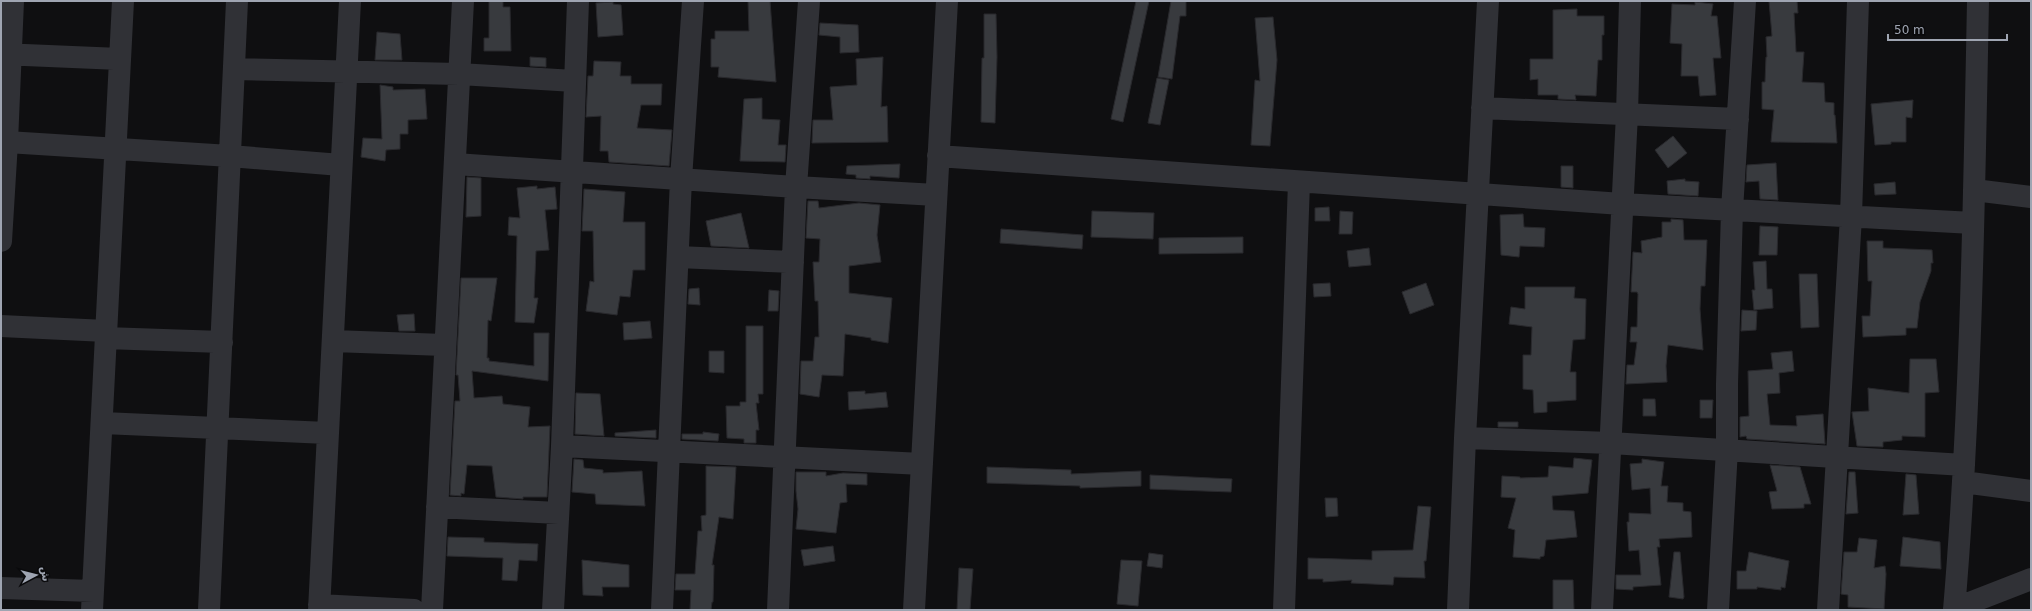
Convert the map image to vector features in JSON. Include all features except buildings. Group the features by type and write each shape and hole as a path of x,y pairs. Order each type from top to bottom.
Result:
{"street":[{"path":"1,241 7,142 6,54 13,1"},
{"path":"1,588 93,601 105,334 117,149 123,1"},
{"path":"209,610 237,1"},
{"path":"350,1 345,72 319,608 414,610"},
{"path":"432,610 444,345 463,1"},
{"path":"552,610 562,446 578,1"},
{"path":"662,610 681,179 693,1"},
{"path":"778,610 796,187 809,1"},
{"path":"914,610 947,1"},
{"path":"1458,610 1477,194 1488,1"},
{"path":"1602,610 1627,114 1630,1"},
{"path":"1718,610 1727,449 1727,384 1732,210 1745,1"},
{"path":"1828,610 1851,216 1858,1"},
{"path":"1978,1 1974,190 1964,474 1954,610 2031,579"},
{"path":"6,54 120,59"},
{"path":"234,69 459,74 574,80"},
{"path":"1482,108 1738,119"},
{"path":"7,142 230,156 341,165"},
{"path":"938,156 1622,204 1973,223"},
{"path":"455,164 936,195"},
{"path":"1284,610 1299,182"},
{"path":"1974,190 2031,197"},
{"path":"678,256 793,262"},
{"path":"1,326 222,342"},
{"path":"333,341 444,345"},
{"path":"102,423 327,434"},
{"path":"1465,438 1611,443 1727,449 1836,457 1964,474 2031,491"},
{"path":"562,446 922,464"},
{"path":"437,507 558,513"}]}
